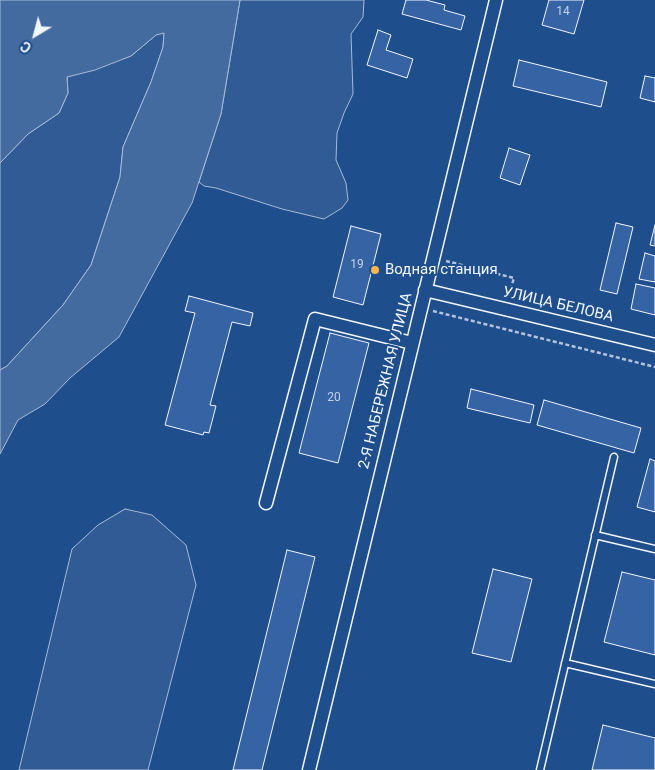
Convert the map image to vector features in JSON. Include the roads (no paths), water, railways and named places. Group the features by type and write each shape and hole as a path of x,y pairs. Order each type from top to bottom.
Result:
{"street":[{"name":"2-Я НАБЕРЕЖНАЯ УЛИЦА","path":"309,770 496,0"},
{"name":"УЛИЦА БЕЛОВА","path":"425,290 655,344"},
{"path":"266,503 315,319 412,343"}],"lane":[{"path":"540,770 614,457"},
{"path":"595,535 655,549"},
{"path":"565,663 655,684"}],"place":[{"name":"Водная станция","path":"375,270"}]}
